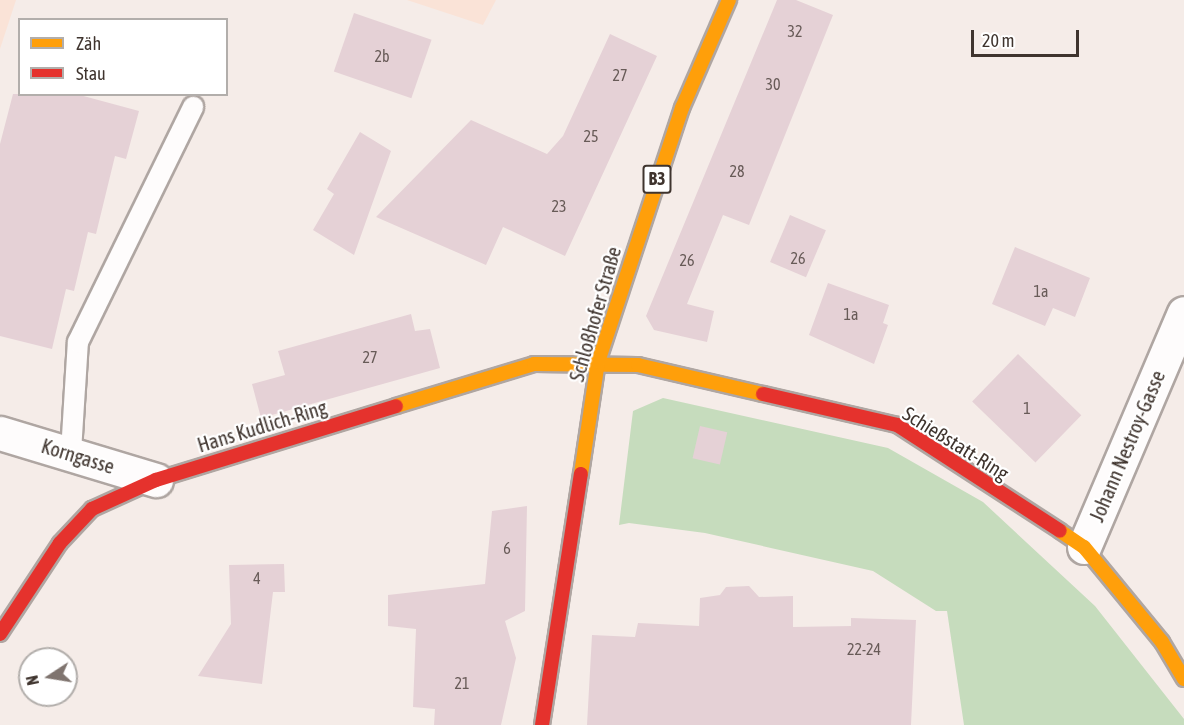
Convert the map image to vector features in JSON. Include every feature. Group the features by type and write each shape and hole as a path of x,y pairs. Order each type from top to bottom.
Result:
{"street":[{"name":"Schloßhofer Straße","path":"542,725 598,362 682,108 729,0"},
{"name":"Johann Nestroy-Gasse","path":"1084,547 1184,313"},
{"name":"Hans Kudlich-Ring","path":"0,634 60,543 92,509 156,480 534,364 598,362"},
{"name":"Schießstatt-Ring","path":"598,362 638,365 897,425 1084,547 1162,642 1184,679"},
{"name":"Korngasse","path":"0,433 71,452 156,480"}],"lane":[{"path":"71,452 78,342 193,107"}],"shaded area":[{"path":"0,0 16,0 0,49"},
{"path":"407,0 496,0 483,25"}],"green space":[{"path":"663,398 888,448 983,502 1095,606 1184,719 1184,725 964,725 947,611 936,611 873,571 705,533 629,523 619,525 633,411"}],"building":[{"path":"777,0 796,0 833,15 749,225 723,215 687,304 714,311 707,342 654,330 646,316"},
{"path":"354,13 432,40 411,98 334,72"},
{"path":"610,34 657,56 565,256 503,227 486,265 376,217 471,120 547,154 563,136"},
{"path":"13,94 18,94 18,96 83,96 139,111 126,159 115,156 96,234 88,232 74,291 66,289 52,349 0,336 0,144"},
{"path":"360,132 391,151 354,255 313,230 334,194 327,189"},
{"path":"790,215 826,230 806,277 770,262"},
{"path":"1015,247 1090,278 1075,317 1053,308 1045,326 992,304"},
{"path":"828,283 889,305 883,323 888,325 874,364 809,335"},
{"path":"411,314 415,331 430,329 440,368 261,418 252,384 285,375 278,351"},
{"path":"1018,354 1081,415 1035,463 972,401"},
{"path":"700,426 727,432 720,464 693,458"},
{"path":"527,506 525,611 505,621 516,658 501,725 434,725 435,709 413,707 416,629 388,626 388,595 485,584 492,511"},
{"path":"284,564 285,592 273,592 262,684 198,676 231,624 229,565"},
{"path":"749,586 759,597 793,596 793,627 851,626 851,618 916,620 911,725 587,725 592,635 635,637 638,623 699,626 700,598 720,595 726,587"}],"traffic: slow":[{"path":"581,474 598,362 682,108 729,0"},
{"path":"396,406 534,364 638,365 763,394"},
{"path":"1060,531 1084,547 1162,642 1184,679"}],"traffic: jam":[{"path":"763,394 897,425 1060,531"},
{"path":"0,634 60,543 92,509 156,480 396,406"},
{"path":"542,725 581,474"}]}
